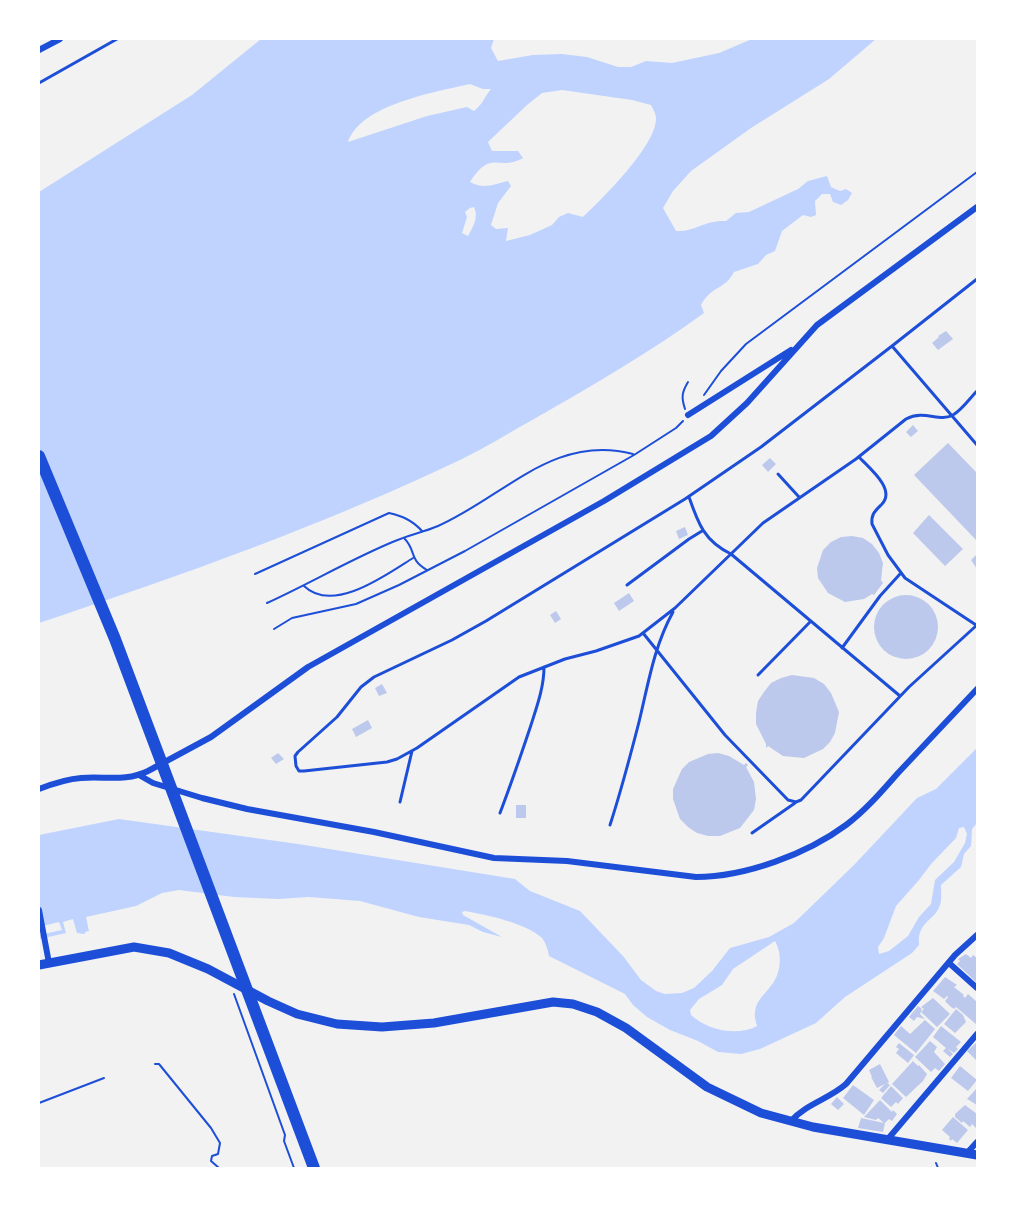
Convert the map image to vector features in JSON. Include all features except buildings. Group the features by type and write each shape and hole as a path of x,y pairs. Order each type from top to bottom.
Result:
{"highway":[{"path":"39,456 115,639 305,1168"},
{"path":"39,472 104,630 249,1013 314,1168"}],"main road":[{"path":"44,964 134,947 169,953 208,969 297,1014 337,1024 382,1028 434,1023 553,1002 573,1004 597,1012 626,1028 707,1087 761,1113 790,1122 886,1141 972,1154"}],"street":[{"path":"39,50 60,39"},
{"path":"39,789 80,778 117,779 139,775 211,737 308,667 604,501 711,436 747,403 817,325 977,207"},
{"path":"688,415 798,346"},
{"path":"139,775 153,783 247,809 374,832 484,856 567,861 696,877 714,877 745,871 774,861 810,847 839,830 865,808 977,689"},
{"path":"39,910 47,949 44,964"},
{"path":"790,1122 800,1111 831,1096 846,1084 949,963 977,935"},
{"path":"949,963 977,988"},
{"path":"886,1141 977,1034"},
{"path":"972,1154 977,1142"}],"lane":[{"path":"39,83 117,39"},
{"path":"977,279 760,447 689,497 486,621 374,677 361,687 337,717 298,752 294,761 299,771 397,759 512,680 544,667 626,642 643,633 675,608 763,523 860,457 915,414 937,418 952,416 977,391"},
{"path":"892,346 977,445"},
{"path":"753,834 801,800 900,696 977,625 900,574 872,524 872,513 885,500 887,494 885,488 860,457"},
{"path":"778,474 799,497"},
{"path":"689,497 702,531 721,549 731,554 900,696"},
{"path":"627,585 702,531"},
{"path":"842,648 879,596 900,574"},
{"path":"610,825 629,762 656,650 662,631 675,608"},
{"path":"758,675 810,622"},
{"path":"643,633 725,735 788,800 796,802"},
{"path":"500,813 514,778 538,701 544,680 544,667"},
{"path":"400,802 413,750"}],"path":[{"path":"698,408 706,389 746,344 977,172"},
{"path":"274,629 292,618 356,604 427,570 634,454 676,428 688,415 681,399 688,382"},
{"path":"267,603 403,537 438,526 554,458 585,450 634,454"},
{"path":"255,574 389,513 401,515 414,522 422,531"},
{"path":"403,537 413,549 413,558 418,565 427,570"},
{"path":"304,586 310,592 322,597 337,596 377,580 413,558"},
{"path":"249,1013 285,1135 284,1141 294,1168"},
{"path":"155,1064 159,1064 168,1073 211,1128 220,1143 218,1154 212,1156 211,1161 219,1168"},
{"path":"39,1103 104,1078"},
{"path":"936,1163 938,1168"}],"water":[{"path":"261,39 494,39 491,48 498,61 533,55 562,54 587,57 618,67 631,67 646,61 672,63 719,53 752,39 876,39 829,79 751,128 691,171 673,191 663,208 676,231 726,221 736,213 749,212 798,189 808,181 827,176 831,187 840,191 846,189 852,193 841,205 833,202 830,194 822,194 815,201 816,215 811,217 803,215 782,231 775,251 766,255 758,264 734,272 727,282 705,299 701,305 704,313 684,327 599,381 489,444 411,483 254,547 39,623 39,192 192,95","holes":["470,84 483,89 491,89 474,111 467,107 427,116 348,142 356,129 383,109 420,96","562,90 651,105 656,116 654,129 648,142 627,171 583,217 568,213 559,217 552,225 530,235 506,241 508,228 496,229 491,225 498,203 511,186 508,181 484,186 470,182 484,166 490,163 514,162 523,158 518,151 492,151 488,142 542,93","474,207 476,218 468,236 462,233 467,217 465,212"]},
{"path":"977,748 977,823 972,829 971,846 964,854 961,867 941,885 940,905 923,926 919,945 912,953 845,997 816,1023 760,1049 741,1054 718,1052 647,1017 633,1005 625,994 549,956 542,938 526,928 506,920 465,911 462,912 463,915 502,937 469,925 419,917 360,901 309,897 278,899 234,897 179,890 162,893 136,906 86,917 89,931 85,934 77,933 73,919 63,922 66,933 39,939 39,935 62,930 59,922 39,927 39,835 119,819 298,844 515,879 530,891 580,911 623,956 641,980 656,991 665,994 682,993 694,988 712,971 730,948 769,937 794,923 854,865 917,798 936,789","holes":["964,827 967,834 965,843 954,862 935,880 931,904 919,917 908,936 889,951 879,954 878,947 884,938 896,906 956,838 959,828","775,941 780,959 779,971 757,1005 755,1015 757,1026 740,1031 722,1030 705,1025 691,1015 690,1010 699,999 722,985 733,969"]}]}
